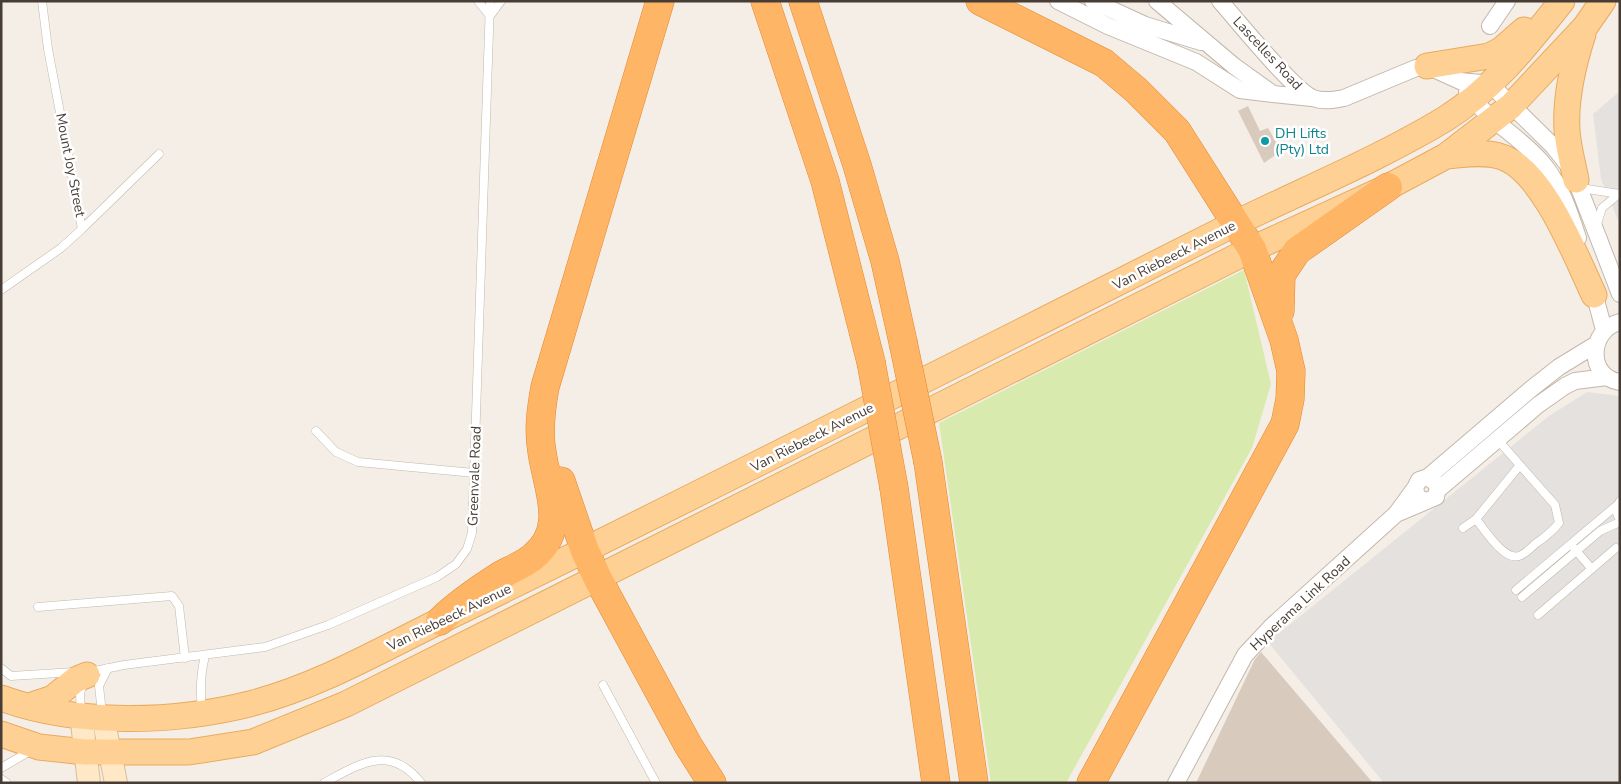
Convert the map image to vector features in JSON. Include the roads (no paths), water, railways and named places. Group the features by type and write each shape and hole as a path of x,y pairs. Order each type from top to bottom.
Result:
{"highway":[{"path":"440,621 456,605 533,557 546,544 552,532 553,504 542,452 542,406 660,1"},
{"path":"765,1 825,181 871,362 894,488 936,783"},
{"path":"803,1 858,164 885,261 903,342 928,462 974,783"},
{"path":"980,1 1104,63 1136,90 1177,131 1252,249 1284,340 1291,371 1292,385 1285,424 1092,783"},
{"path":"1284,340 1280,294 1281,275 1287,263 1310,240 1388,186"},
{"path":"542,406 553,458 585,551 598,579 688,745 712,783"}],"main road":[{"path":"1427,66 1489,56 1502,50 1558,1"},
{"name":"Van Riebeeck Avenue","path":"1,698 26,707 126,719 203,712 250,704 295,690 338,672 585,551 1237,223 1363,162 1444,119 1474,88 1513,62 1562,1"},
{"path":"3,736 39,747 85,752 112,754 189,752 254,742 346,704 1252,249 1388,186 1446,156 1502,114 1585,27 1603,1"},
{"path":"1577,183 1567,130 1568,94 1573,66 1585,27"},
{"path":"1446,156 1485,153 1500,156 1515,163 1526,173 1554,212 1594,295"},
{"path":"26,707 53,698 75,680 95,672"},
{"path":"92,716 112,754 116,783"},
{"path":"89,783 85,752 92,716"}],"street":[{"path":"1058,1 1108,26 1196,62 1240,90 1314,98"},
{"path":"1093,1 1145,25 1208,44"},
{"path":"1158,1 1208,44 1273,94"},
{"path":"1490,26 1507,1"},
{"name":"Lascelles Road","path":"1225,3 1298,88 1314,98 1332,100 1344,98 1416,68 1427,66"},
{"path":"1427,66 1474,88 1502,114 1544,165 1557,185 1569,212 1585,257 1604,330"},
{"path":"1474,88 1502,114 1553,146 1568,165 1577,183 1620,294"},
{"path":"1433,483 1559,367 1595,345 1604,330 1620,322"},
{"path":"1595,345 1596,363 1613,380"},
{"path":"1433,483 1436,498 1425,501 1417,497 1414,488 1419,480 1433,483 1497,439 1565,386 1575,381 1613,380"},
{"name":"Hyperama Link Road","path":"1176,783 1246,655 1272,626 1396,514 1414,488"},
{"name":"Hyperama Link Road","path":"1396,514 1425,501"}],"lane":[{"name":"Mount Joy Street","path":"1,290 61,248 82,229 48,49 42,1"},
{"path":"478,1 490,16 501,1"},
{"name":"Greenvale Road","path":"1,668 11,676 66,671 95,672 265,647 328,625 437,577 456,564 467,549 472,534 490,1"},
{"path":"82,229 159,154"},
{"path":"1577,183 1595,192 1619,193"},
{"path":"1595,231 1602,208 1619,193"},
{"path":"316,431 336,452 358,462 474,473"},
{"path":"1476,519 1503,552 1512,556 1518,556 1525,552 1559,523 1555,506 1497,439"},
{"path":"1463,528 1476,519 1520,465"},
{"path":"1516,590 1573,547 1620,521 1616,513 1618,504"},
{"path":"1522,597 1618,504"},
{"path":"1573,547 1591,568"},
{"path":"1538,615 1616,548"},
{"path":"38,607 172,596 179,606 185,658"},
{"path":"203,712 200,672 205,656"},
{"path":"92,716 80,694 95,672"},
{"path":"92,716 99,686 95,672"},
{"path":"603,685 656,783"},
{"path":"1,768 39,747"},
{"path":"324,783 358,764 379,760 405,765 421,783"},
{"path":"1,779 7,783"}],"place":[{"name":"DH Lifts (Pty) Ltd","path":"1265,141"}]}
